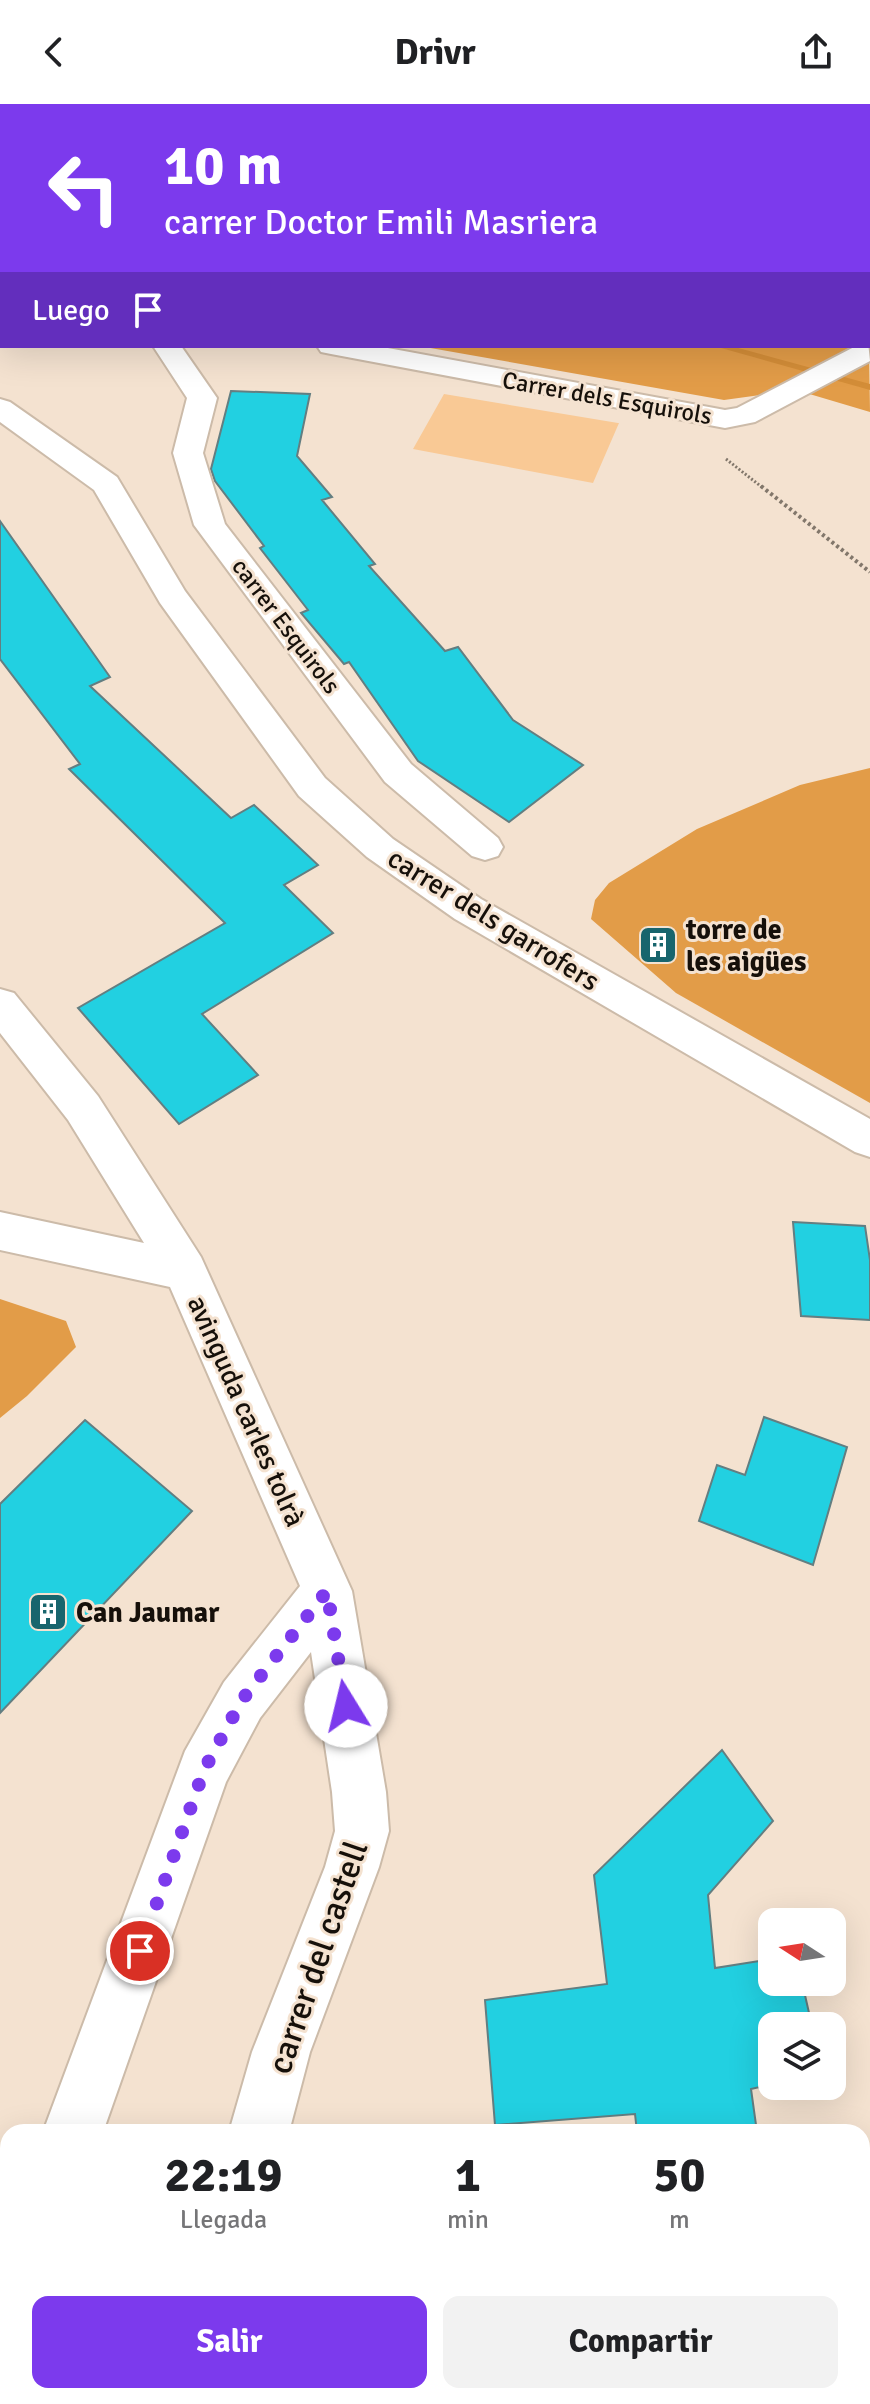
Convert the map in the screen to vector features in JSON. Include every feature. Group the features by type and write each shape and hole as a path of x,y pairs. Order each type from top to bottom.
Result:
{"street":[{"name":"Carrer dels Esquirols","path":"340,348 725,419 745,416 870,350"},
{"name":"carrer Esquirols","path":"173,355 202,398 188,453 210,525 398,773 485,847"},
{"name":"carrer dels garrofers","path":"0,408 106,484 172,596 312,787 380,848 468,909 870,1140"},
{"path":"0,1004 83,1108 185,1271"},
{"name":"avinguda carles tolrà","path":"0,1231 185,1271 327,1591"},
{"path":"76,2124 204,1770 242,1700 327,1591"},
{"name":"carrer del castell","path":"261,2124 281,2052 352,1867 362,1831 327,1591"}],"path":[{"path":"701,414 698,440 870,572"}],"shaded area":[{"path":"430,348 869,348 870,412 796,390 724,400"},
{"path":"444,394 619,423 593,483 413,449"},
{"path":"870,768 870,1103 676,993 591,919 595,900 609,883 697,829 800,785"},
{"path":"0,1299 66,1321 76,1347 0,1418"}],"building":[{"path":"231,391 310,394 297,456 332,497 322,500 375,564 369,566 445,651 458,647 513,720 583,765 509,822 418,761 349,662 344,664 301,613 308,610 260,548 264,546 215,481 211,469"},
{"path":"0,521 110,677 90,686 231,818 254,805 318,865 284,885 333,933 202,1014 258,1075 179,1124 78,1008 225,923 69,769 80,764 0,659"},
{"path":"793,1222 865,1226 870,1260 870,1320 801,1316"},
{"path":"764,1417 847,1447 813,1565 699,1521 717,1465 745,1475"},
{"name":"Can Jaumar","path":"85,1420 192,1511 0,1713 0,1504"},
{"path":"722,1750 773,1821 708,1895 715,1968 758,1961 758,1996 805,1996 809,2012 758,2012 758,2087 751,2089 756,2124 636,2124 635,2114 495,2124 485,2000 607,1984 594,1875"}],"waterway":[{"path":"726,348 870,387"}],"place":[{"name":"torre de les aigües","path":"658,945"},
{"name":"Can Jaumar","path":"48,1612"}],"route":[{"path":"140,1951 204,1770 242,1700 327,1591 346,1706"}]}
